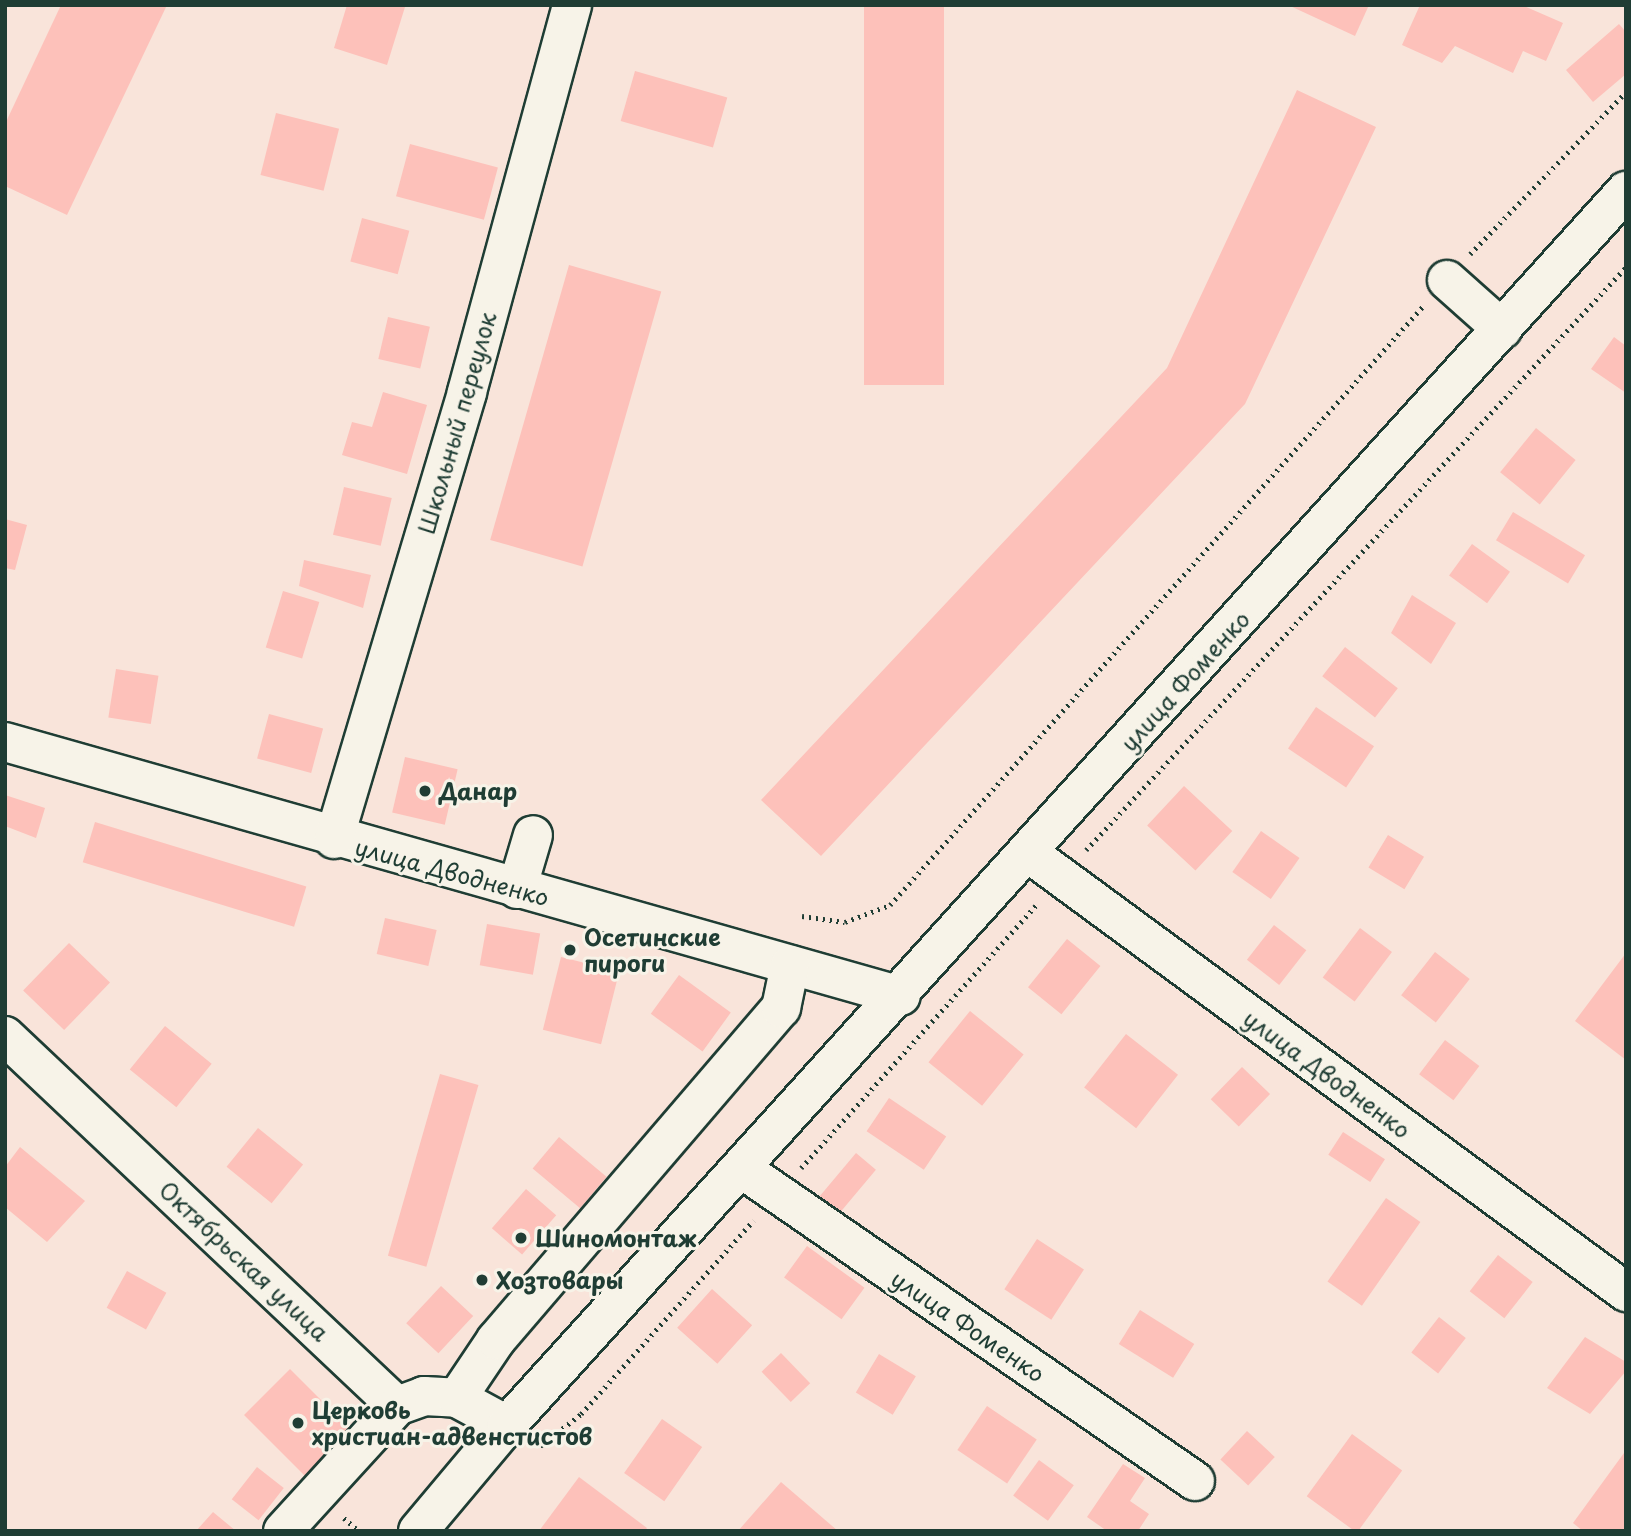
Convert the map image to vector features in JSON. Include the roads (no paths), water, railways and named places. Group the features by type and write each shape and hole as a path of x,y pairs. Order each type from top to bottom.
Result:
{"street":[{"name":"Школьный переулок","path":"334,839 467,392 572,5"},
{"name":"улица Фоменко","path":"418,1531 507,1425 1030,854 1626,191"},
{"path":"1447,279 1502,329"},
{"name":"улица Дводненко","path":"5,742 334,839 901,996"},
{"path":"517,890 533,835"},
{"name":"улица Дводненко","path":"1030,854 1626,1292"},
{"path":"457,1398 496,1340 781,1008 790,965"},
{"name":"Октябрьская улица","path":"5,1036 397,1406"},
{"name":"улица Фоменко","path":"742,1169 1195,1481"},
{"path":"283,1531 397,1406 424,1396 457,1398 507,1425"}],"place":[{"name":"Данар","path":"425,791"},
{"name":"Осетинские пироги","path":"570,950"},
{"name":"Шиномонтаж","path":"521,1238"},
{"name":"Хозтовары","path":"482,1280"},
{"name":"Церковь христиан-адвенстистов","path":"298,1423"}]}
